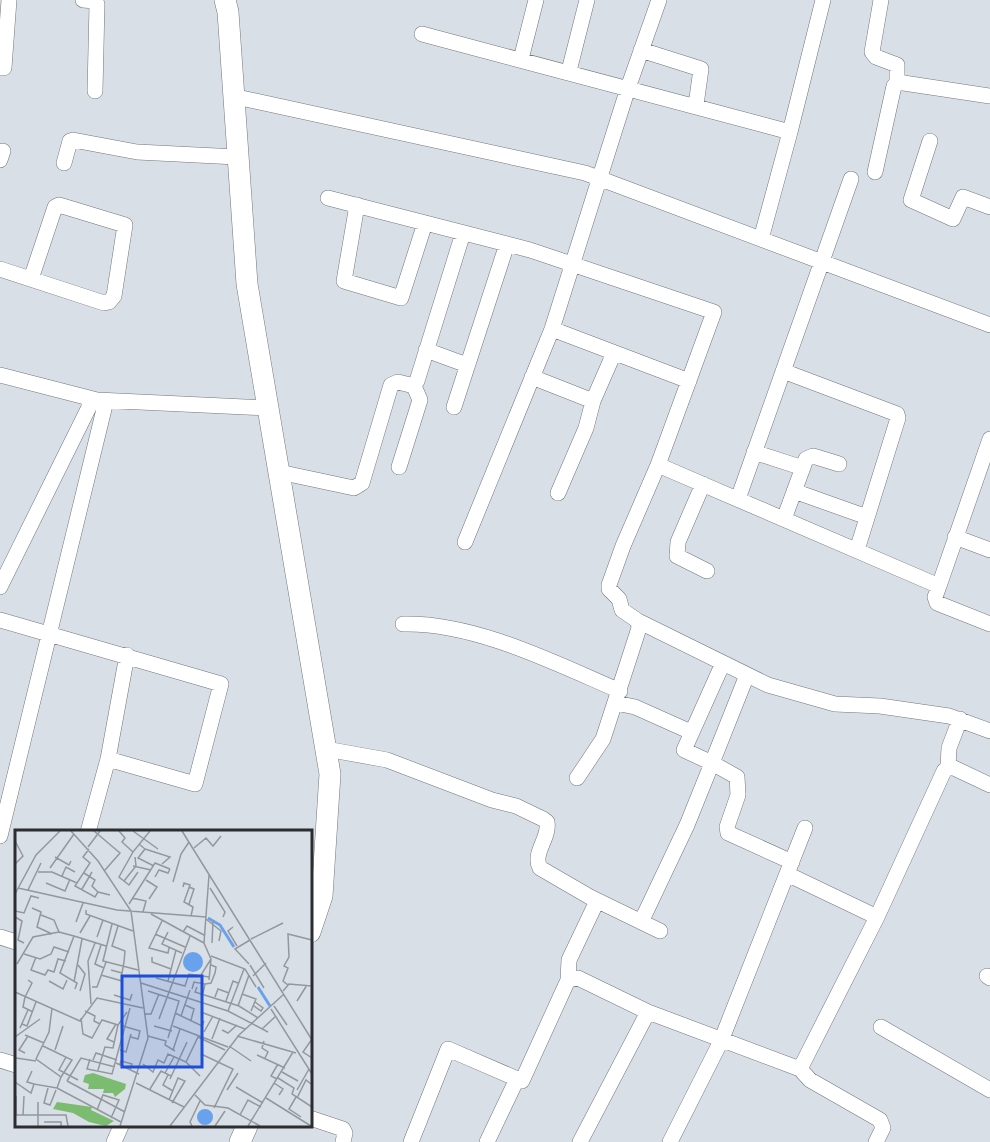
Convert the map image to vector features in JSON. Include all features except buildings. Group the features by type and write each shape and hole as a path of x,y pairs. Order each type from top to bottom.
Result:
{"street":[{"path":"0,68 4,68 9,0"},
{"path":"83,0 95,1 97,4 95,91"},
{"path":"225,0 228,12 232,96 247,284 330,774 322,896 312,926"},
{"path":"521,59 536,0"},
{"path":"569,72 587,0"},
{"path":"465,542 552,329 628,88 659,0"},
{"path":"761,239 823,0"},
{"path":"874,172 894,86 897,82 897,65 876,57 872,52 881,0"},
{"path":"422,34 696,105 790,132"},
{"path":"641,50 701,69 696,105"},
{"path":"897,82 990,96"},
{"path":"232,96 585,173 990,325"},
{"path":"64,164 70,141 74,140 137,152 237,157"},
{"path":"930,141 911,200 953,219 963,197 990,207"},
{"path":"738,499 851,179"},
{"path":"328,198 507,244 713,310 714,315 658,465 609,585 609,589 619,599 622,610 638,621 768,686 830,703 880,706 960,719 990,731"},
{"path":"0,269 31,279 109,302 114,296 125,225 59,205 55,207 31,279"},
{"path":"357,205 344,281 401,298 425,223"},
{"path":"399,467 420,400 414,386 463,233"},
{"path":"454,407 507,244"},
{"path":"552,329 689,381"},
{"path":"426,350 468,365"},
{"path":"558,493 586,428 593,401 614,353"},
{"path":"783,371 897,414 898,418 857,550"},
{"path":"0,375 100,400 268,408"},
{"path":"532,377 593,401"},
{"path":"279,472 354,488 359,486 391,384 398,382 414,386"},
{"path":"0,587 100,400"},
{"path":"0,836 50,632 100,400"},
{"path":"989,447 936,597 938,603 990,624"},
{"path":"754,452 803,468"},
{"path":"784,519 806,459 813,456 838,464"},
{"path":"658,465 939,586"},
{"path":"703,484 678,542 677,556 707,571"},
{"path":"794,491 867,517"},
{"path":"956,537 990,550"},
{"path":"0,620 50,632 218,682 222,687 195,784 108,759"},
{"path":"577,778 603,740 639,628 638,621"},
{"path":"402,624 433,624 489,639 691,732"},
{"path":"88,830 108,759 127,655"},
{"path":"723,663 684,750 737,777 738,795 727,827 728,833 878,917"},
{"path":"641,922 687,825 747,675"},
{"path":"800,1069 878,917 948,767 949,748 960,719"},
{"path":"326,749 387,760 492,800 516,806 543,819 548,826 537,859 540,868 597,901 660,931"},
{"path":"948,767 990,785"},
{"path":"670,1142 721,1041 805,828"},
{"path":"411,1142 448,1049 516,1081 522,1081 525,1078 568,980 569,960 597,901"},
{"path":"0,937 15,942"},
{"path":"568,980 578,978 648,1012 800,1069 810,1080 880,1120 883,1128 876,1142"},
{"path":"580,1142 648,1012"},
{"path":"881,1028 990,1090"},
{"path":"0,1060 15,1065"},
{"path":"487,1142 516,1081"},
{"path":"312,1119 343,1129 345,1133 343,1142"},
{"path":"114,1142 120,1127"},
{"path":"240,1142 246,1127"}]}
